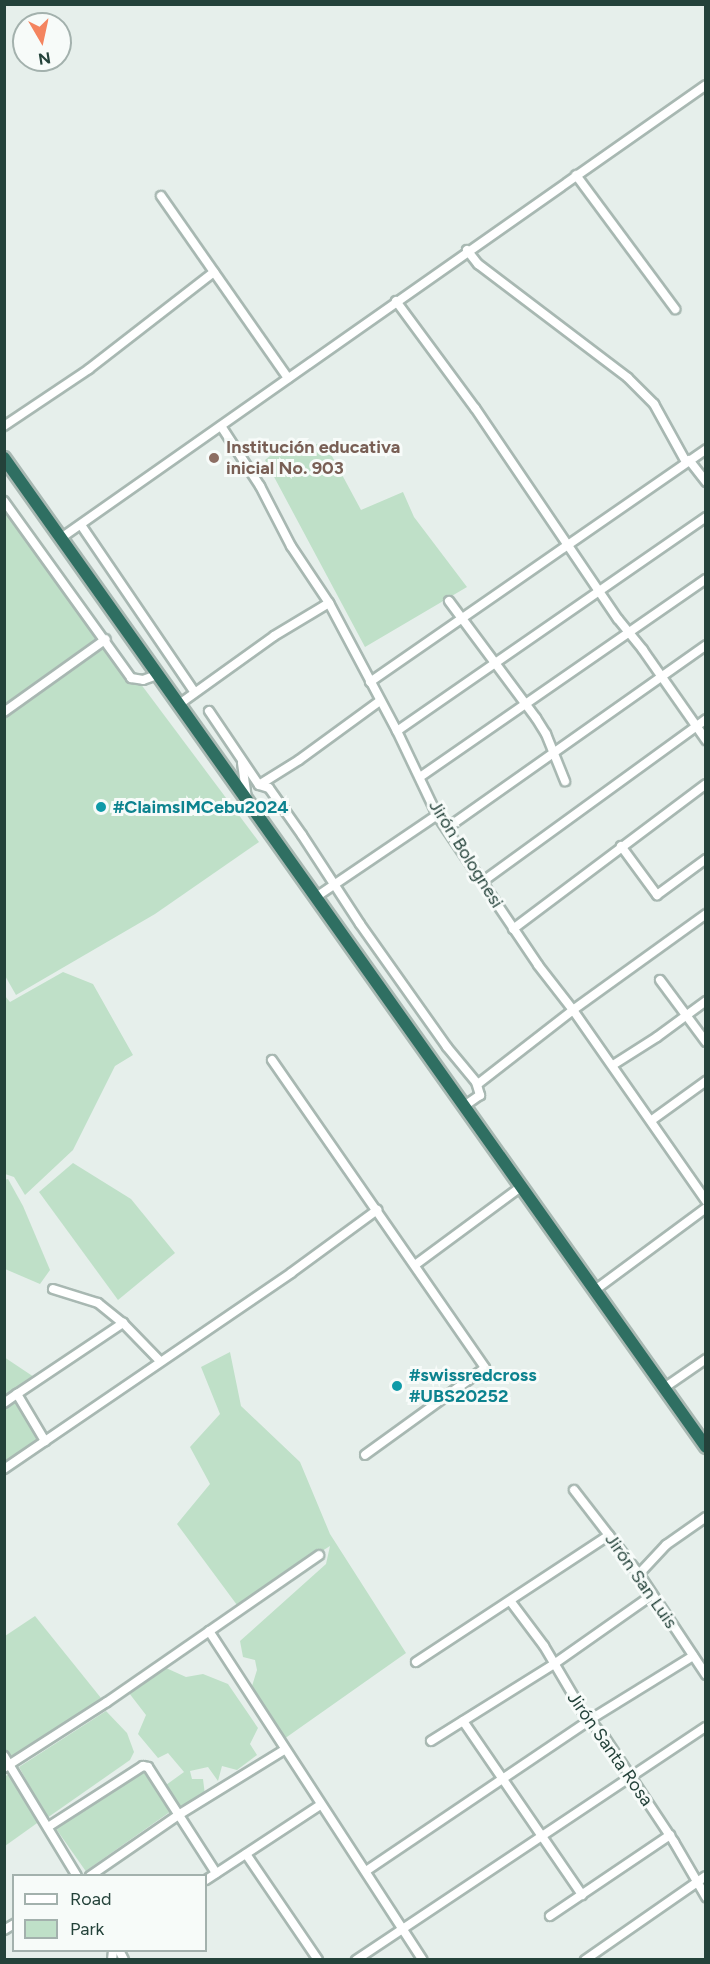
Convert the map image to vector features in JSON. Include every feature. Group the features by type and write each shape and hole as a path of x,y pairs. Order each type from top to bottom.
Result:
{"highway":[{"path":"4,458 705,1447"}],"street":[{"path":"61,538 467,250 705,85"},
{"path":"576,175 675,309"},
{"path":"161,196 288,378"},
{"path":"467,250 478,264 628,378 654,404 687,461 705,482"},
{"path":"4,426 89,369 214,272"},
{"path":"396,301 430,344 627,632 661,676 705,740"},
{"name":"Jirón Bolognesi","path":"220,426 260,486 291,546 329,603 397,731 437,815 513,929 652,1120 705,1201"},
{"path":"370,682 569,546 705,448"},
{"path":"4,501 106,639 131,678 143,680 157,675"},
{"path":"397,731 705,517"},
{"path":"81,525 194,691"},
{"path":"420,777 705,579"},
{"path":"449,601 525,703 553,751 565,782"},
{"path":"178,705 194,691 329,603"},
{"path":"4,712 106,639"},
{"path":"447,828 705,645"},
{"path":"260,785 299,760 380,701"},
{"path":"209,711 260,785 268,788 447,1047 478,1084 480,1095 464,1106"},
{"path":"482,882 705,719"},
{"path":"242,761 247,798"},
{"path":"513,929 705,784"},
{"path":"316,897 437,815"},
{"path":"621,846 657,895 705,859"},
{"path":"478,1084 573,1010 705,914"},
{"path":"660,980 705,1042"},
{"path":"613,1065 687,1016 705,1001"},
{"path":"272,1060 485,1368 365,1455"},
{"path":"652,1120 705,1082"},
{"path":"415,1265 522,1186"},
{"path":"595,1290 705,1208"},
{"path":"4,1469 291,1273 377,1210"},
{"path":"53,1289 98,1303 123,1323 160,1361"},
{"path":"4,1402 123,1323"},
{"path":"664,1388 705,1359"},
{"path":"17,1394 45,1441"},
{"name":"Jirón San Luis","path":"574,1490 639,1574 705,1675"},
{"path":"639,1574 666,1545 705,1517"},
{"path":"416,1662 511,1602 609,1535"},
{"path":"76,1874 6,1763 208,1631 319,1555"},
{"path":"430,1741 554,1664 652,1595"},
{"name":"Jirón Santa Rosa","path":"511,1602 544,1646 583,1712 591,1719 669,1835 705,1897"},
{"path":"208,1631 423,1959"},
{"path":"366,1871 591,1719 693,1656"},
{"path":"463,1721 582,1895"},
{"path":"356,1959 705,1727"},
{"path":"91,1874 180,1814 284,1750"},
{"path":"48,1827 143,1766 152,1771 216,1873"},
{"path":"207,1879 320,1805"},
{"path":"550,1916 669,1835"},
{"path":"246,1854 318,1959"},
{"path":"585,1959 705,1876"}],"green space":[{"path":"287,442 326,445 361,510 403,492 414,517 467,587 365,647 265,460"},
{"path":"4,501 259,842 155,914 16,995 4,974"},
{"path":"63,972 93,984 133,1055 115,1066 73,1150 25,1195 14,1177 5,1174 5,996 10,1002"},
{"path":"73,1163 131,1199 175,1253 118,1300 39,1192"},
{"path":"8,1179 23,1206 50,1270 40,1284 5,1269 4,1180"},
{"path":"230,1352 241,1406 300,1462 330,1534 406,1653 284,1739 252,1686 257,1670 255,1660 243,1657 240,1641 326,1564 330,1546 237,1605 177,1524 210,1484 190,1447 220,1414 201,1367"},
{"path":"4,1357 37,1379 17,1394 44,1439 5,1468"},
{"path":"35,1616 105,1703 10,1763 5,1754 5,1636"},
{"path":"166,1668 186,1677 203,1674 228,1684 258,1728 250,1744 257,1755 237,1770 222,1766 218,1781 208,1767 190,1771 192,1779 203,1779 205,1795 180,1806 166,1785 184,1772 168,1753 158,1758 138,1734 146,1715 129,1693"},
{"path":"106,1711 127,1733 134,1752 130,1760 47,1818 19,1767"},
{"path":"137,1763 171,1811 86,1871 52,1823"},
{"path":"9,1774 40,1821 5,1846 4,1777"}],"place":[{"name":"Institución educativa inicial No. 903","path":"214,458"},
{"name":"#ClaimsIMCebu2024","path":"101,807"},
{"name":"#swissredcross #UBS20252","path":"397,1386"}]}
